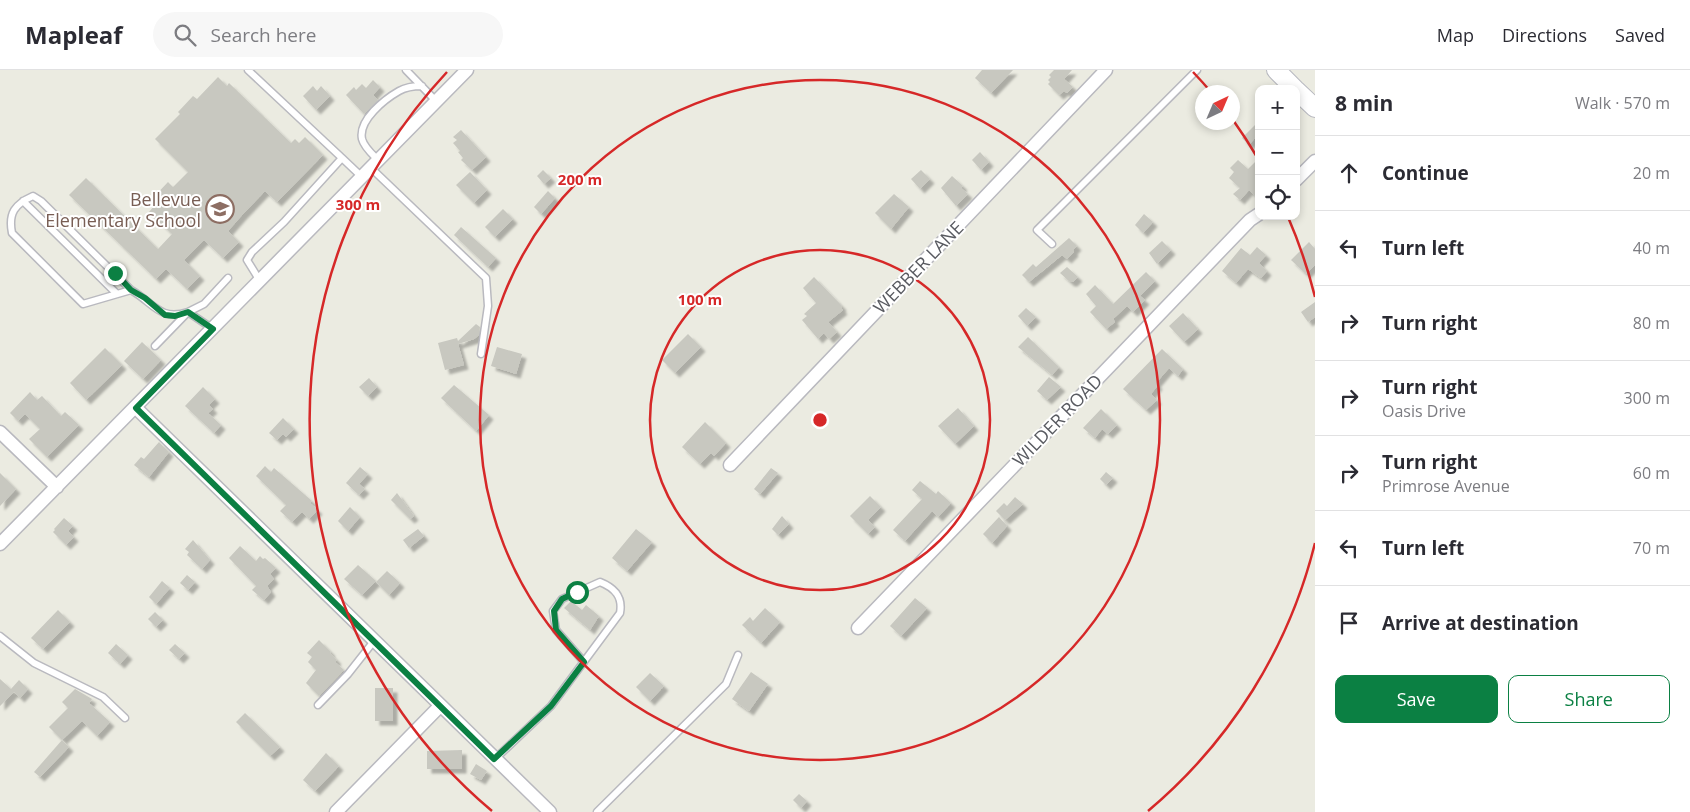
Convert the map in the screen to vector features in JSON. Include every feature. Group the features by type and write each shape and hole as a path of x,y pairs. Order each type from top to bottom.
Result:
{"street":[{"path":"1,540 136,408 467,70"},
{"name":"WEBBER LANE","path":"730,465 1106,70"},
{"path":"1276,70 1292,85"},
{"path":"1300,93 1315,108"},
{"path":"1300,176 1315,161"},
{"name":"WILDER ROAD","path":"858,628 1255,217"},
{"path":"136,408 550,812"},
{"path":"0,432 57,487"},
{"path":"336,812 440,706"}],"lane":[{"path":"248,70 342,158 371,168 486,278 488,306 481,354"},
{"path":"406,70 436,101"},
{"path":"1052,244 1037,230 1197,70"},
{"path":"371,168 362,139 362,129 368,118 384,101 399,90 410,86 422,86"},
{"path":"260,281 247,260 252,252 284,222 342,158"},
{"path":"131,290 83,304 12,233 9,220 12,214 23,201 33,196 41,201 131,290 145,298 165,315 175,316 204,304 228,278"},
{"path":"23,201 117,294"},
{"path":"188,312 213,329"},
{"path":"155,346 188,312"},
{"path":"494,759 551,706 584,662 620,613 622,604 617,593 609,585 600,582 562,599 554,611 556,630 584,662"},
{"path":"0,636 34,663 103,697 125,718"},
{"path":"318,705 348,674 374,641"},
{"path":"597,812 726,684 738,655"}],"building":[{"path":"982,70 1013,70 991,93 975,78"},
{"path":"1054,70 1072,70 1064,79 1073,87 1067,93 1064,91 1059,95 1048,84 1050,82 1048,80 1051,77 1049,75"},
{"path":"218,77 227,86 229,83 291,143 295,139 299,143 305,137 323,155 277,202 265,191 228,231 239,242 223,258 204,240 184,260 200,276 187,289 166,269 156,279 69,195 86,178 158,249 172,234 149,212 154,206 150,201 168,182 173,187 188,172 155,139 180,114 178,112 193,96 197,99"},
{"path":"373,80 380,87 373,95 378,100 364,114 346,95 354,87 356,90 362,84 366,88"},
{"path":"313,86 317,91 321,86 330,96 316,110 303,96"},
{"path":"1255,125 1255,138 1249,145 1242,138"},
{"path":"461,130 486,157 472,170 461,160 463,158 458,152 460,151 453,143 457,140 453,137"},
{"path":"980,152 989,162 981,170 972,160"},
{"path":"1238,160 1248,169 1255,162 1255,196 1249,190 1240,200 1233,194 1240,188 1229,178 1234,172 1230,168"},
{"path":"543,170 551,178 544,184 537,176"},
{"path":"921,170 930,179 920,189 911,179"},
{"path":"470,172 487,190 474,203 456,185"},
{"path":"952,176 963,186 961,188 968,194 956,206 941,188"},
{"path":"548,191 555,198 541,214 534,207"},
{"path":"894,194 909,207 891,229 875,213"},
{"path":"503,209 513,219 495,237 485,227"},
{"path":"1144,214 1153,222 1143,233 1135,225"},
{"path":"461,227 496,258 488,267 454,235"},
{"path":"1069,238 1077,246 1067,259 1062,255 1029,282 1022,275 1033,264 1036,267"},
{"path":"1162,241 1171,250 1157,264 1149,253"},
{"path":"1309,242 1315,249 1315,265 1306,274 1291,260"},
{"path":"1257,247 1266,255 1259,263 1267,271 1261,278 1248,269 1236,283 1222,271 1241,248 1250,255"},
{"path":"1067,267 1078,277 1073,282 1070,282 1060,273"},
{"path":"1146,272 1155,281 1140,296 1145,300 1133,312 1127,306 1113,319 1115,322 1106,329 1090,312 1096,306 1086,294 1095,285 1113,304"},
{"path":"814,277 842,306 843,310 828,322 837,332 829,339 824,333 818,339 802,320 807,316 804,314 816,303 803,288"},
{"path":"1315,302 1315,317 1308,322 1301,312"},
{"path":"1026,308 1036,317 1027,326 1018,316"},
{"path":"1183,313 1198,329 1184,342 1169,326"},
{"path":"476,324 480,327 479,335 474,339 458,344 464,365 445,370 438,343 457,338 458,341"},
{"path":"688,334 701,347 675,373 662,360"},
{"path":"1028,337 1059,367 1052,375 1018,347"},
{"path":"142,342 161,360 143,379 124,361"},
{"path":"497,347 522,354 516,374 491,366"},
{"path":"105,348 122,365 86,400 70,383"},
{"path":"1162,349 1183,369 1178,376 1169,368 1156,383 1158,385 1151,394 1157,400 1146,410 1123,389"},
{"path":"1049,377 1061,387 1047,400 1037,391"},
{"path":"369,378 377,387 368,396 359,387"},
{"path":"454,385 489,415 476,431 441,398"},
{"path":"203,387 215,399 209,405 213,409 208,413 221,425 214,433 185,406"},
{"path":"30,392 37,400 42,396 61,416 65,412 79,425 47,457 29,439 40,429 25,414 18,421 10,413"},
{"path":"958,408 974,426 955,444 938,426"},
{"path":"1101,409 1117,425 1108,434 1102,429 1095,438 1083,428"},
{"path":"283,418 294,429 286,437 283,434 277,440 269,433"},
{"path":"705,422 726,443 714,456 711,453 700,464 682,447"},
{"path":"159,442 169,452 149,477 134,465 141,457 144,459"},
{"path":"265,466 271,472 274,468 312,501 310,503 318,510 309,519 302,512 292,522 280,511 286,505 256,476"},
{"path":"360,467 368,474 359,484 365,489 359,495 346,483"},
{"path":"771,468 778,473 760,494 754,489"},
{"path":"1106,472 1113,478 1106,485 1100,479"},
{"path":"0,473 16,489 0,506"},
{"path":"920,481 936,494 938,491 951,503 938,517 932,511 905,541 893,530 922,499 912,490"},
{"path":"397,493 414,516 410,519 391,500"},
{"path":"870,496 881,507 868,520 875,527 868,534 850,516"},
{"path":"1015,497 1023,504 1005,520 996,511 1004,503 1007,506"},
{"path":"350,507 360,517 348,531 338,521"},
{"path":"782,516 789,524 778,535 772,529"},
{"path":"999,517 1007,526 992,543 983,534"},
{"path":"64,518 73,526 68,531 74,537 66,545 53,532"},
{"path":"418,529 424,536 409,548 403,540"},
{"path":"636,529 652,542 627,571 612,558"},
{"path":"193,540 210,560 202,569 187,555 189,552 185,549"},
{"path":"240,546 256,561 260,556 276,568 270,574 274,579 267,586 271,592 264,600 252,590 256,586 229,558"},
{"path":"358,565 376,581 362,595 344,579"},
{"path":"387,571 400,583 389,595 376,582"},
{"path":"187,575 195,582 188,590 180,583"},
{"path":"162,581 170,588 156,604 149,597"},
{"path":"915,598 927,608 901,636 890,626"},
{"path":"571,601 582,610 586,605 599,616 590,630 564,608"},
{"path":"765,608 780,622 761,643 742,625 750,617 753,621"},
{"path":"58,610 70,622 43,649 31,638"},
{"path":"155,612 163,620 156,627 148,619"},
{"path":"319,640 337,660 335,662 344,670 319,696 306,683 316,670 308,662 312,657 307,653"},
{"path":"116,644 128,655 120,664 108,653"},
{"path":"175,644 185,653 179,659 169,650"},
{"path":"751,672 768,684 749,711 732,699"},
{"path":"650,673 664,686 650,701 636,687"},
{"path":"0,679 11,689 19,680 28,689 20,698 14,692 0,706"},
{"path":"375,688 393,688 393,721 375,721"},
{"path":"75,689 92,699 89,703 110,722 97,736 82,721 62,740 49,727 68,708 62,702"},
{"path":"245,713 280,747 270,756 236,722"},
{"path":"62,740 69,747 40,777 34,772"},
{"path":"462,750 462,769 427,769 427,751"},
{"path":"326,753 339,766 315,791 303,780"},
{"path":"476,764 487,771 481,780 470,774"},
{"path":"799,794 807,801 801,808 793,800"}],"place":[{"name":"Bellevue Elementary School","path":"220,209"}],"route":[{"path":"115,273 131,290 145,298 165,315 175,316 188,312 213,329 136,408 494,759 551,706 584,662 556,630 554,611 562,599 577,592"}]}
